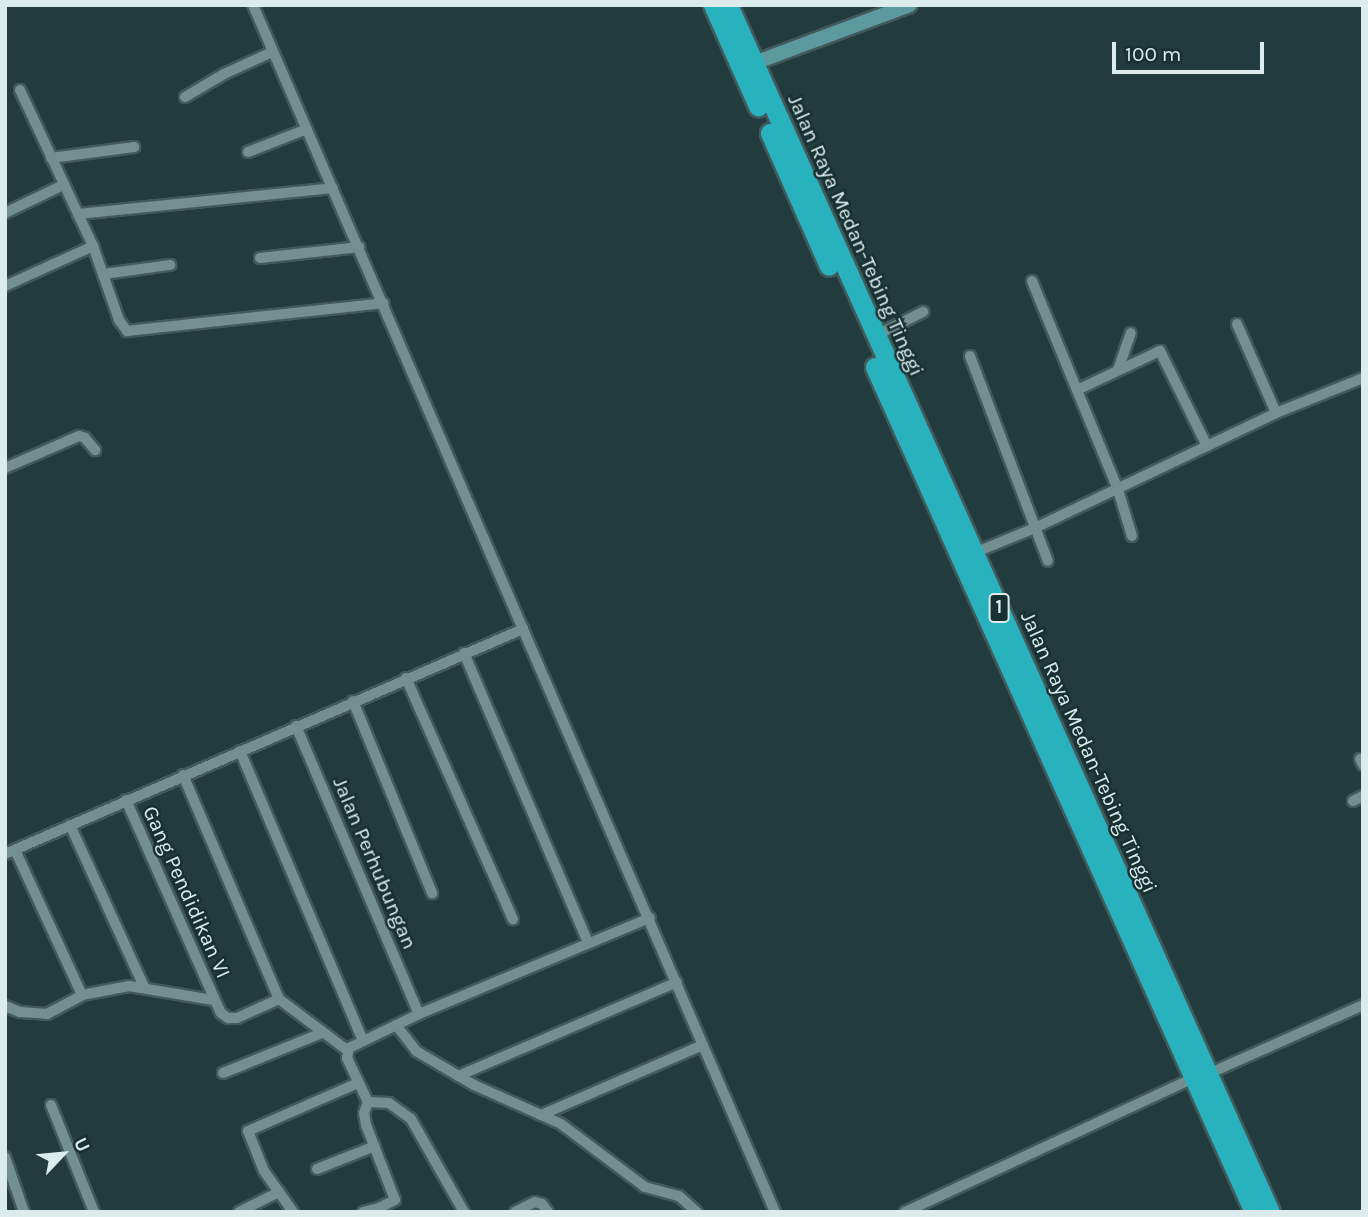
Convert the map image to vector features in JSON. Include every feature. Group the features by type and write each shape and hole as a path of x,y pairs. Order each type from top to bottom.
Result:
{"highway":[{"name":"Jalan Raya Medan-Tebing Tinggi","path":"713,5 1201,1076 1270,1212"},
{"name":"Jalan Raya Medan-Tebing Tinggi","path":"728,5 974,553 1201,1076 1254,1212"}],"street":[{"path":"253,5 775,1212"},
{"path":"754,63 910,5"},
{"path":"185,97 224,74 272,52"},
{"path":"20,90 93,246 119,320 130,332 383,303"},
{"path":"248,152 307,129"},
{"path":"51,158 134,147"},
{"path":"5,214 63,185"},
{"path":"78,214 333,188"},
{"path":"5,286 93,246"},
{"path":"260,258 359,247"},
{"path":"104,274 170,265"},
{"path":"1032,281 1118,489 1132,536"},
{"path":"875,336 923,312"},
{"path":"1237,324 1276,413"},
{"path":"1118,370 1131,332"},
{"path":"1077,390 1155,351 1162,352 1207,446"},
{"path":"970,356 998,437 1037,527 1048,561"},
{"path":"974,553 1037,527 1276,413 1363,378"},
{"path":"5,468 79,436 85,438 95,450"},
{"path":"82,995 10,852 523,629"},
{"path":"464,653 588,943"},
{"path":"406,678 513,919"},
{"path":"353,701 432,893"},
{"name":"Jalan Perhubungan","path":"296,726 419,1014"},
{"path":"240,751 363,1041"},
{"path":"183,775 279,999 347,1050 358,1083 368,1102 364,1118 395,1199 379,1208 363,1212"},
{"name":"Gang Pendidikan VI","path":"126,800 213,1000"},
{"path":"70,825 144,987"},
{"path":"347,1050 419,1014 650,918"},
{"path":"458,1076 677,982"},
{"path":"5,1006 20,1012 47,1014 82,995 119,986 144,987 213,1000 221,1013 231,1019 245,1016 279,999"},
{"path":"905,1212 1201,1076 1362,1007"},
{"path":"396,1025 416,1051 458,1076 561,1124 645,1187 679,1196 697,1212"},
{"path":"223,1073 322,1033"},
{"path":"541,1115 703,1045"},
{"path":"293,1212 264,1171 248,1131 358,1083"},
{"path":"368,1102 389,1103 411,1119 464,1212"},
{"path":"51,1105 94,1212"},
{"path":"317,1169 375,1146"},
{"path":"5,1157 24,1212"},
{"path":"239,1212 279,1192"},
{"path":"515,1212 535,1202 542,1204 548,1212"}]}
